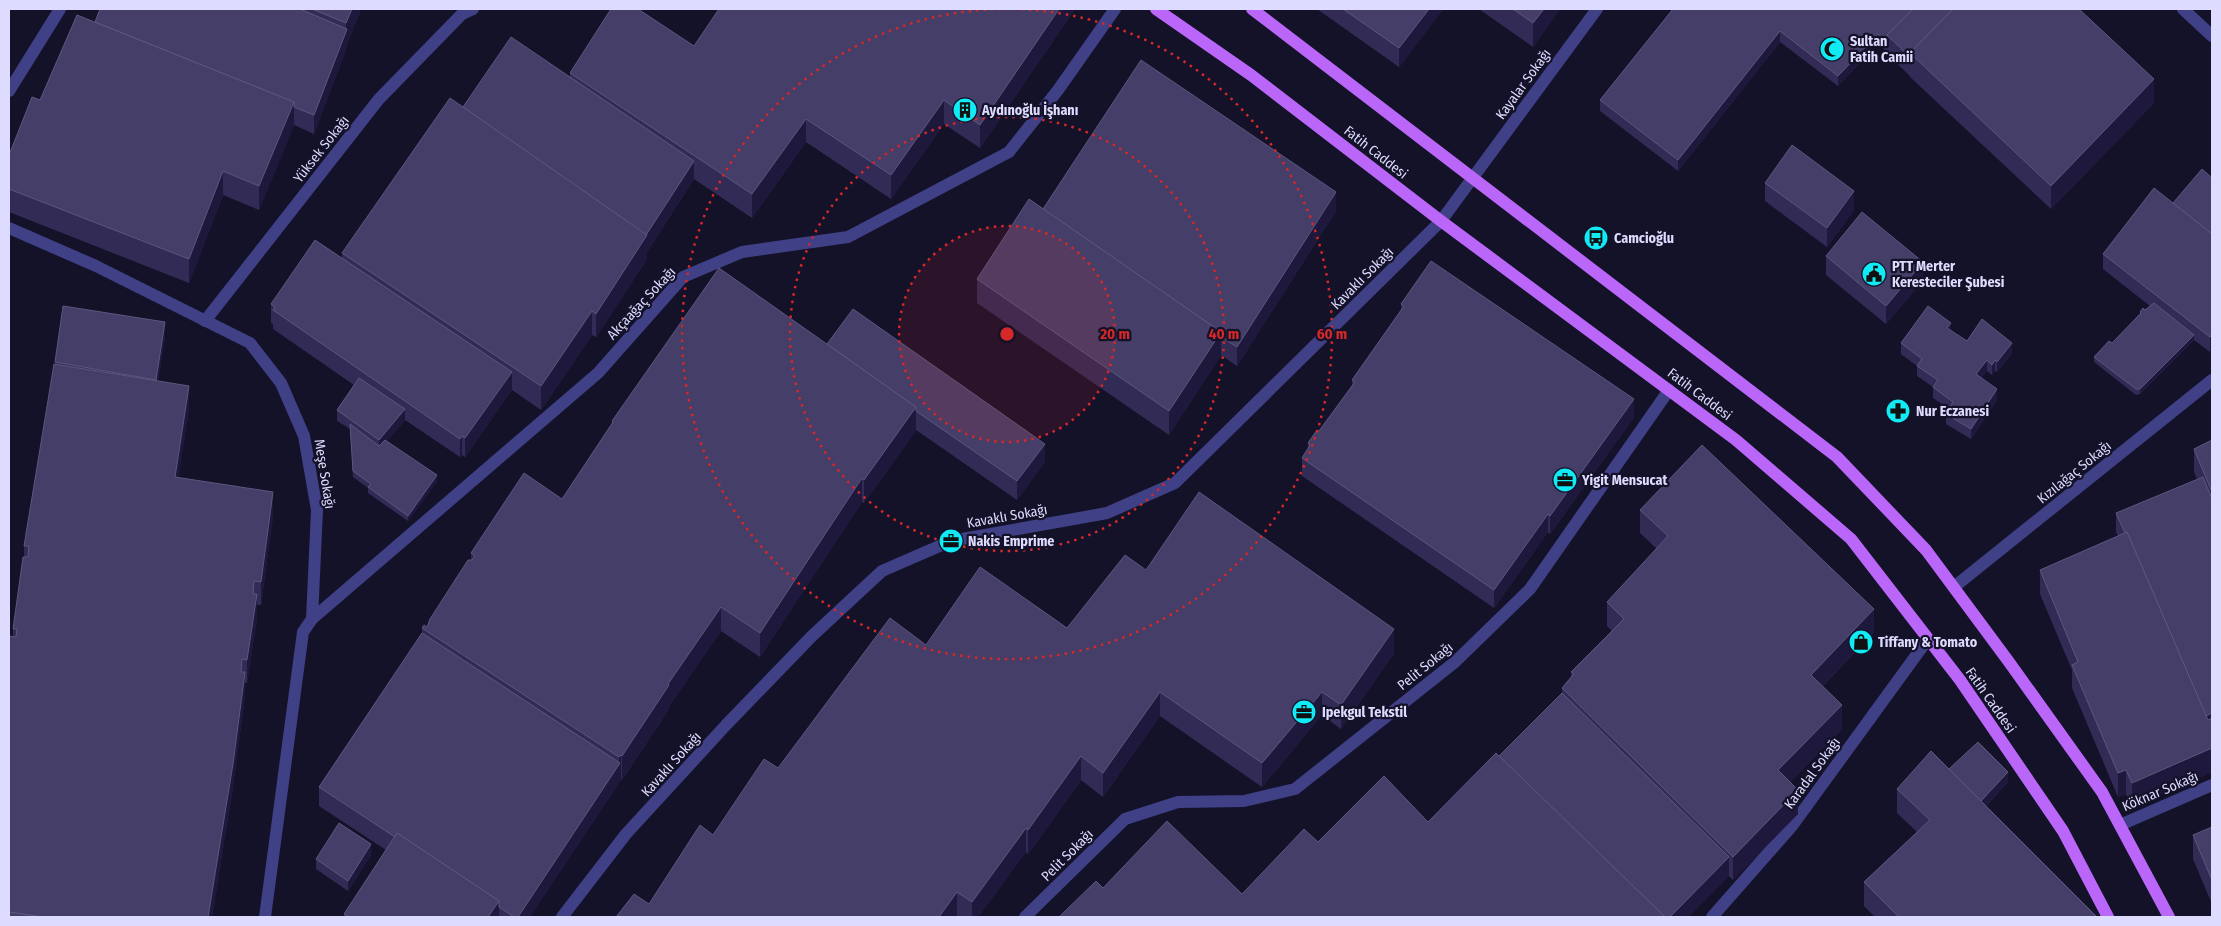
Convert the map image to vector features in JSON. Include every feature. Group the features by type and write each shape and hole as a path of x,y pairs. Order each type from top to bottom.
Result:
{"main road":[{"name":"Fatih Caddesi","path":"1156,9 1251,75 1441,221 1736,440 1851,539 1960,680 2063,830 2108,917"},
{"path":"1252,9 1837,457 1926,550 2102,792 2169,917"}],"street":[{"path":"9,92 60,9"},
{"name":"Yüksek Sokağı","path":"205,321 379,99 462,14 473,9"},
{"name":"Akçaağaç Sokağı","path":"312,619 598,372 683,277 742,252 848,237 1009,152 1058,90 1115,9"},
{"name":"Kayalar Sokağı","path":"1441,221 1597,9"},
{"path":"2183,9 2212,36"},
{"name":"Kavaklı Sokağı","path":"562,917 626,834 720,732 812,636 882,571 951,541 1107,513 1175,484 1441,221"},
{"name":"Meşe Sokağı","path":"9,233 96,266 250,343 281,383 304,436 317,510 312,619 303,632 266,916"},
{"name":"Kızılağaç Sokağı","path":"1954,587 2212,380"},
{"name":"Pelit Sokağı","path":"1025,917 1125,819 1178,802 1244,801 1295,789 1455,662 1530,589 1669,390"},
{"name":"Karadal Sokağı","path":"1712,917 1792,826 1928,639"},
{"name":"Köknar Sokağı","path":"2120,825 2212,785"}],"building":[{"path":"100,9 300,9 347,29 314,115 294,107 294,102 95,22"},
{"path":"312,9 352,9 346,23"},
{"path":"611,9 638,9 694,46 719,9 1059,9 980,125 944,100 891,175 806,119 752,194 570,73"},
{"path":"1343,9 1429,9 1399,48"},
{"path":"1513,9 1544,9 1533,23"},
{"path":"1673,9 1913,9 1887,35 1887,41 1878,34 1838,76 1780,31 1678,160 1600,100"},
{"path":"1913,9 1953,9 1910,53 1910,57 1887,35"},
{"path":"1953,9 2079,9 2154,79 2051,186 1910,53"},
{"path":"77,15 294,102 259,186 223,171 189,259 9,189 9,155 32,97 40,100"},
{"path":"511,37 694,161 646,235 463,107"},
{"path":"1141,60 1336,192 1237,347 1221,337 1221,332 1043,209"},
{"path":"450,98 647,235 596,314 592,311 541,386 342,253"},
{"path":"1792,145 1854,191 1827,228 1765,183"},
{"path":"2202,169 2212,178 2212,234 2173,203"},
{"path":"2154,188 2212,234 2212,334 2210,337 2103,254"},
{"path":"1029,199 1221,332 1169,411 977,279"},
{"path":"1862,212 1923,262 1886,306 1826,256"},
{"path":"315,240 512,372 465,438 462,436 460,439 273,310 275,307 271,304"},
{"path":"1431,261 1634,399 1494,590 1302,458 1310,445 1308,443 1355,382 1352,380 1404,306 1401,304"},
{"path":"719,268 916,407 864,480 862,478 760,633 721,607 668,684 622,756 619,757 422,628 424,625 427,627 430,619 468,560 472,560 475,556 471,553 524,473 562,499 612,421"},
{"path":"2154,303 2194,335 2140,389 2136,389 2094,357 2109,341 2112,343 2141,313 2143,308 2145,310"},
{"path":"63,306 165,322 156,380 55,362"},
{"path":"1928,306 1951,323 1947,328 1967,341 1982,319 2012,343 1997,362 1995,360 1992,365 1987,360 1976,374 1997,389 1971,429 1946,414 1953,402 1933,387 1938,380 1917,366 1922,359 1901,343"},
{"path":"853,309 1045,444 1017,481 916,411 916,407 827,344"},
{"path":"54,364 189,386 175,477 273,492 261,582 254,581 253,594 257,594 247,660 242,659 241,672 245,672 233,764 208,917 42,917 9,912 9,636 16,637 17,629 13,629 23,557 28,557 29,546 24,546"},
{"path":"359,378 405,409 379,440 337,410"},
{"path":"350,424 379,446 385,440 437,475 408,516 368,487 371,484 353,471"},
{"path":"2212,440 2212,492 2194,449"},
{"path":"1702,445 1874,609 1811,675 1842,705 1778,770 1798,790 1733,857 1562,688 1574,674 1571,672 1624,619 1607,602 1668,536 1640,510"},
{"path":"2203,477 2212,499 2212,713 2206,716 2127,532 2125,533 2116,513"},
{"path":"1199,492 1394,629 1341,705 1322,692 1262,763 1160,692 1103,773 1081,756 1028,830 1026,828 972,902 957,892 939,917 616,917 634,894 649,904 700,825 713,835 764,759 778,768 890,618 926,645 980,567 1067,628 1125,555 1146,570"},
{"path":"2127,532 2208,720 2212,718 2212,748 2132,783 2126,770 2118,773 2072,665 2078,662 2040,570"},
{"path":"422,633 620,763 518,917 514,917 499,907 499,901 397,833 395,837 319,787"},
{"path":"1562,693 1729,857 1670,917 1665,917 1499,756"},
{"path":"1978,742 2008,772 1981,801 1949,769"},
{"path":"1931,751 2097,917 1899,917 1864,882 1930,820 1897,789"},
{"path":"1496,753 1665,917 1059,917 1096,881 1103,888 1167,821 1242,894 1304,829 1318,842 1384,776 1428,822"},
{"path":"339,823 371,844 348,881 316,859"},
{"path":"2212,827 2212,880 2193,835"},
{"path":"397,833 499,901 488,917 349,917 344,914"},
{"path":"9,912 42,917 9,917"}],"place":[{"name":"Sultan Fatih Camii","path":"1832,49"},
{"name":"Aydınoğlu İşhanı","path":"965,110"},
{"name":"Camcioğlu","path":"1596,238"},
{"name":"PTT Merter Keresteciler Şubesi","path":"1874,274"},
{"name":"Nur Eczanesi","path":"1898,411"},
{"name":"Yigit Mensucat","path":"1565,480"},
{"name":"Nakis Emprime","path":"951,541"},
{"name":"Tiffany & Tomato","path":"1861,642"},
{"name":"Ipekgul Tekstil","path":"1304,712"}]}
